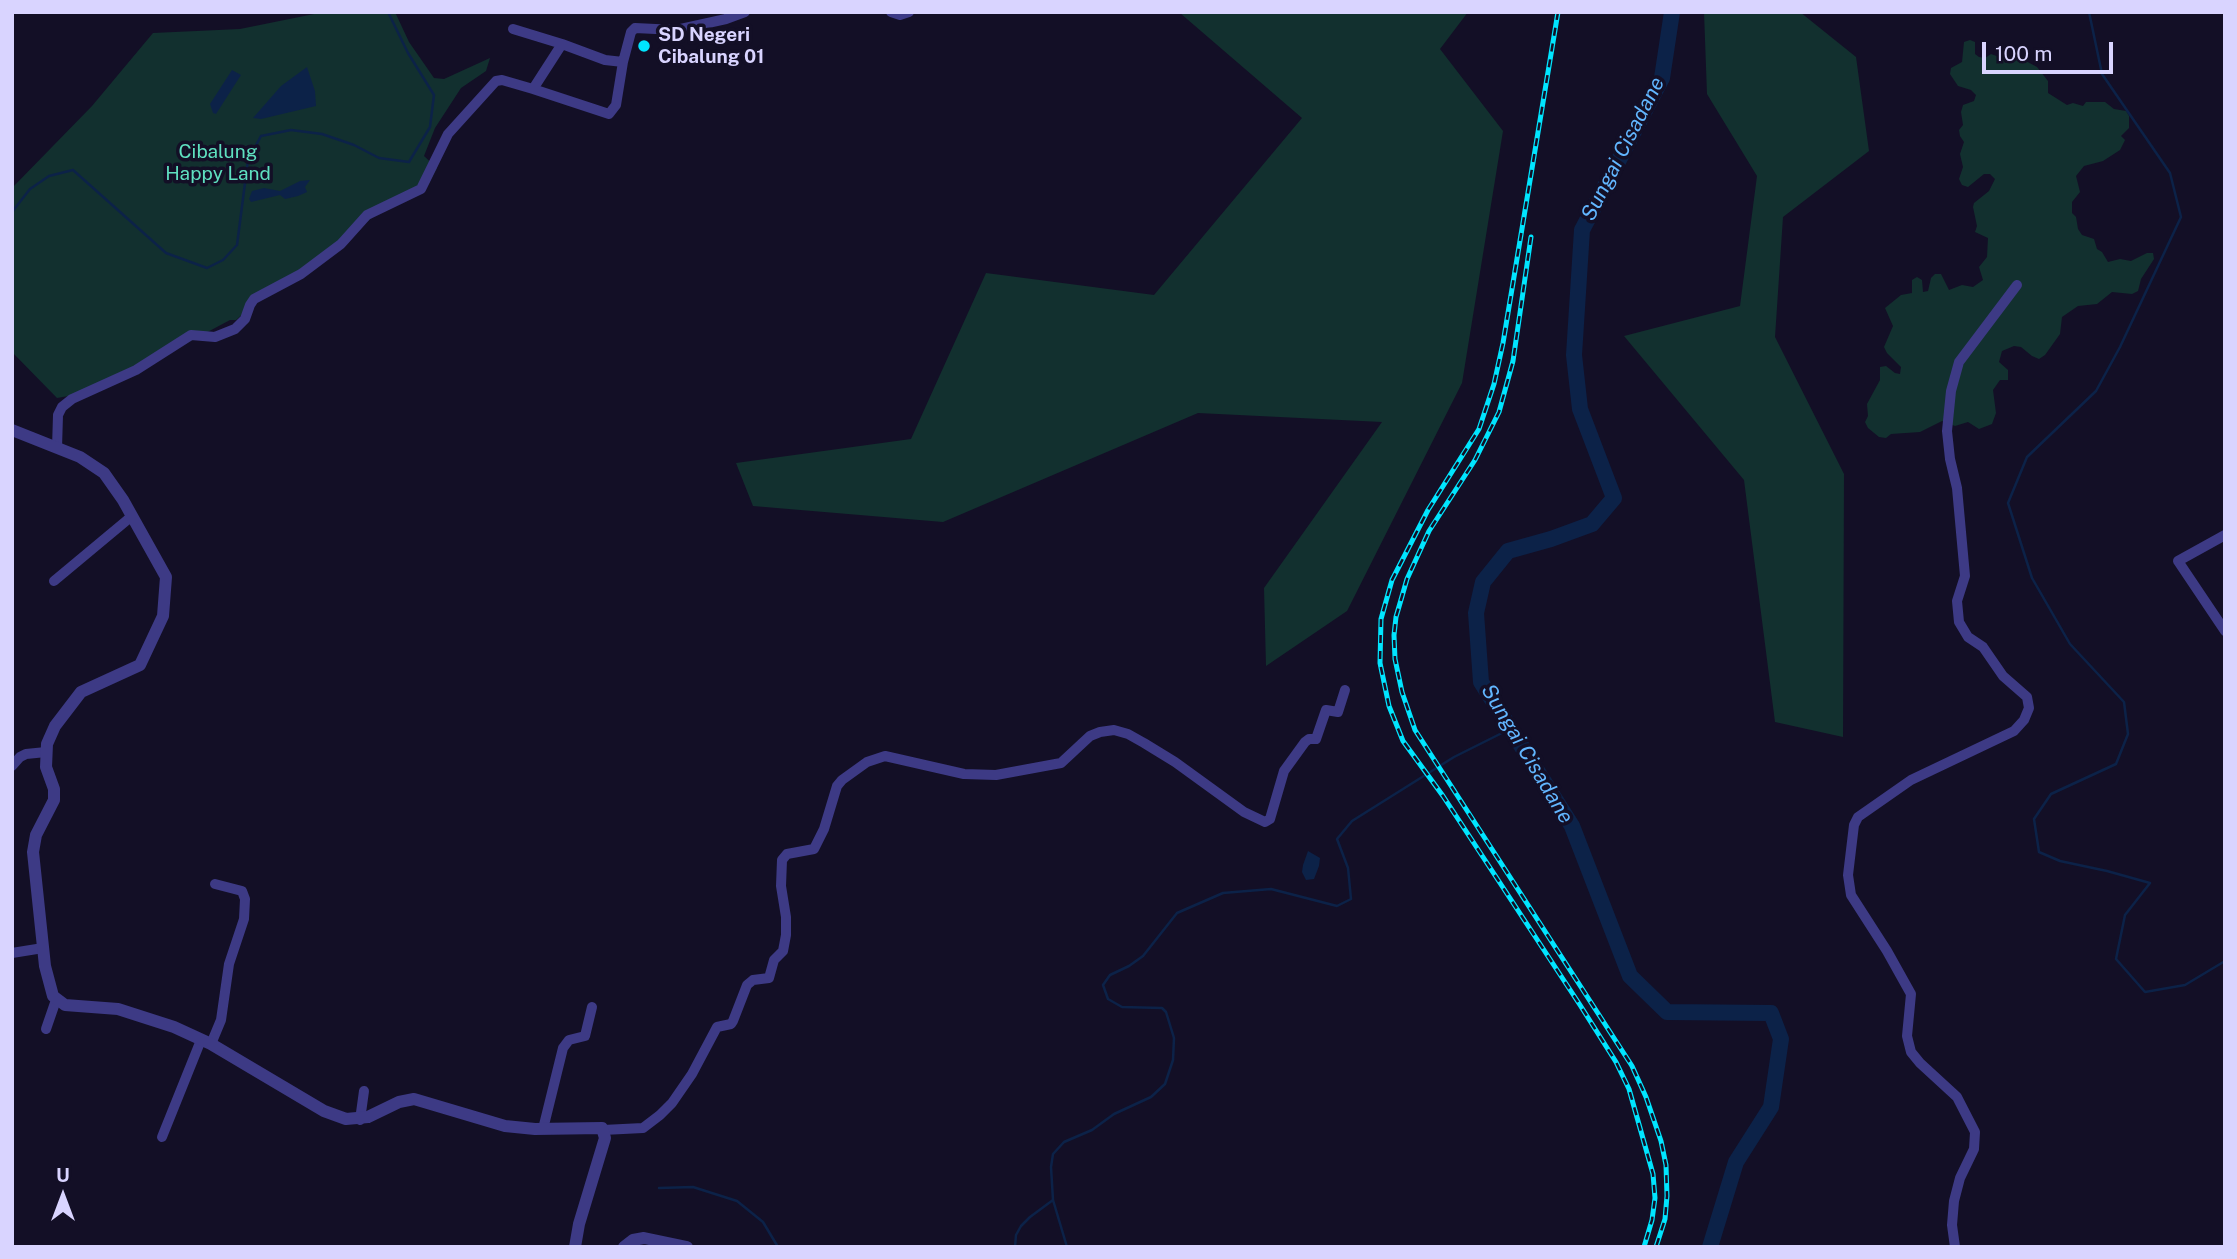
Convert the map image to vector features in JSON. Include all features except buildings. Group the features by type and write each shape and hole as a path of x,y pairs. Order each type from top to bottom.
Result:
{"street":[{"path":"57,448 58,415 62,407 72,399 136,370 191,335 219,336 240,326 254,299 301,274 341,244 367,215 421,188 448,134 496,80 609,114 616,105 623,62 631,32 635,27 676,30 745,12"},
{"path":"891,12 897,15 909,12"},
{"path":"513,29 605,60 623,62"},
{"path":"533,89 562,44"},
{"path":"1955,1247 1952,1225 1954,1202 1974,1149 1975,1132 1957,1097 1911,1052 1908,1035 1911,994 1851,895 1848,875 1854,825 1858,817 1911,780 2014,731 2024,720 2029,708 2028,697 2008,681 1983,648 1968,637 1959,622 1957,601 1965,576 1957,488 1947,431 1951,391 1959,362 2017,285"},
{"path":"12,430 88,461 104,473 164,572 166,585 162,618 140,665 81,692 48,740 47,770 54,789 54,800 36,835 33,847 49,988 56,1000 65,1005 118,1009 174,1027 206,1042 338,1118 360,1120 399,1102 417,1100 496,1124 543,1129 643,1128 678,1094 701,1059 717,1027 732,1023 748,982 769,978 774,960 783,951 785,938 782,860 787,854 814,849 824,829 837,786 867,762 885,756 964,774 996,775 1061,763 1090,736 1114,730 1128,734 1154,749 1244,812 1265,822 1270,818 1284,771 1305,742 1316,739 1326,710 1338,711 1345,690"},
{"path":"54,581 132,516"},
{"path":"2225,550 2222,537 2178,561 2225,631"},
{"path":"12,766 26,754 46,752"},
{"path":"162,1137 206,1042 221,1020 229,964 244,919 245,899 242,891 215,884"},
{"path":"12,953 43,948"},
{"path":"46,1029 56,1000"},
{"path":"543,1129 559,1073 563,1048 569,1040 585,1036 592,1007"},
{"path":"360,1120 364,1091"},
{"path":"575,1247 579,1224 605,1138 603,1130"},
{"path":"624,1247 634,1240 644,1238 687,1247"}],"green space":[{"name":"Cibalung Happy Land","path":"324,12 395,12 409,42 434,78 444,79 490,58 486,71 461,88 435,128 424,156 437,168 428,185 386,208 265,294 236,320 230,320 157,359 80,394 57,398 12,352 12,188 92,106 153,33 240,29"},
{"path":"1468,12 1440,49 1503,131 1462,383 1347,611 1266,666 1264,588 1382,422 1198,413 943,522 753,506 736,463 911,439 986,273 1154,295 1302,118 1180,13"},
{"path":"1704,12 1800,12 1856,57 1869,151 1783,217 1775,337 1844,474 1843,737 1775,722 1744,480 1624,336 1740,306 1757,176 1707,94"},
{"path":"1964,42 1975,42 1975,54 1979,57 1985,58 1991,54 2002,58 2005,63 2015,58 2022,59 2037,67 2048,81 2048,93 2067,105 2073,103 2083,106 2086,102 2105,102 2114,109 2126,111 2129,128 2121,136 2125,140 2120,150 2103,161 2084,166 2076,176 2080,192 2072,202 2072,213 2082,235 2094,239 2097,249 2108,262 2120,259 2131,261 2147,253 2153,253 2154,259 2141,279 2138,291 2132,294 2112,292 2097,304 2078,306 2062,317 2060,334 2039,359 2021,347 2014,346 2002,351 1999,362 2008,370 2008,380 2000,380 1993,390 1996,413 1992,424 1979,429 1968,422 1955,426 1942,421 1920,432 1879,437 1865,422 1868,416 1867,404 1880,380 1880,367 1886,366 1900,374 1901,367 1884,347 1893,326 1885,308 1901,295 1912,293 1912,280 1917,277 1922,280 1923,292 1928,291 1931,278 1935,274 1941,274 1949,290 1962,285 1973,287 1983,280 1979,267 1987,257 1988,238 1975,232 1977,226 1973,207 1974,203 1989,191 1995,179 1990,174 1984,174 1968,187 1962,185 1959,179 1963,167 1960,154 1964,142 1959,130 1963,125 1961,112 1963,105 1974,101 1976,95 1971,90 1958,86 1950,74 1951,68 1962,62"}],"water":[{"path":"307,67 315,91 316,106 261,119 253,118 281,86"},
{"path":"232,70 241,75 216,114 213,113 210,104"},
{"path":"310,180 305,187 307,192 298,196 285,199 280,195 251,202 249,199 252,191 264,188 280,191 300,181"},
{"path":"1308,851 1320,858 1314,879 1306,880 1302,872"}],"waterway":[{"path":"12,212 30,189 49,176 73,170 166,253 207,268 223,260 237,245 248,160 261,136 291,130 322,134 354,145 379,158 409,162 430,127 434,95 408,53 388,12"},
{"name":"Sungai Cisadane","path":"1672,12 1662,78 1582,230 1574,355 1580,409 1614,498 1592,524 1508,551 1483,582 1476,613 1481,682 1572,826 1630,976 1667,1012 1771,1013 1781,1039 1771,1107 1736,1162 1710,1247"},
{"path":"2089,12 2102,74 2170,173 2181,217 2120,347 2096,391 2027,457 2008,503 2032,578 2070,644 2124,702 2128,734 2116,764 2051,794 2034,819 2039,852 2060,861 2150,883 2125,915 2116,959 2145,992 2185,985 2225,961"},
{"path":"1067,1247 1053,1200 1053,1154 1064,1142 1092,1130 1114,1114 1151,1097 1165,1084 1173,1060 1174,1038 1166,1012 1162,1008 1122,1007 1108,999 1103,985 1110,975 1143,956 1177,913 1223,893 1271,889 1337,906 1351,899 1348,868 1337,839 1352,821 1454,757 1510,729"},
{"path":"659,1188 693,1187 737,1201 763,1222 778,1247"},
{"path":"1015,1247 1016,1235 1021,1226 1053,1200"}],"railway":[{"path":"1558,12 1494,384 1479,429 1428,510 1392,580 1381,619 1380,663 1389,706 1403,741 1443,796 1580,1005 1616,1062 1629,1089 1653,1174 1655,1198 1644,1247"},
{"path":"1531,237 1513,361 1499,412 1475,460 1429,531 1407,579 1396,617 1395,659 1402,692 1415,730 1632,1066 1646,1097 1666,1165 1665,1219 1656,1247"}],"place":[{"name":"SD Negeri Cibalung 01","path":"644,46"}]}
